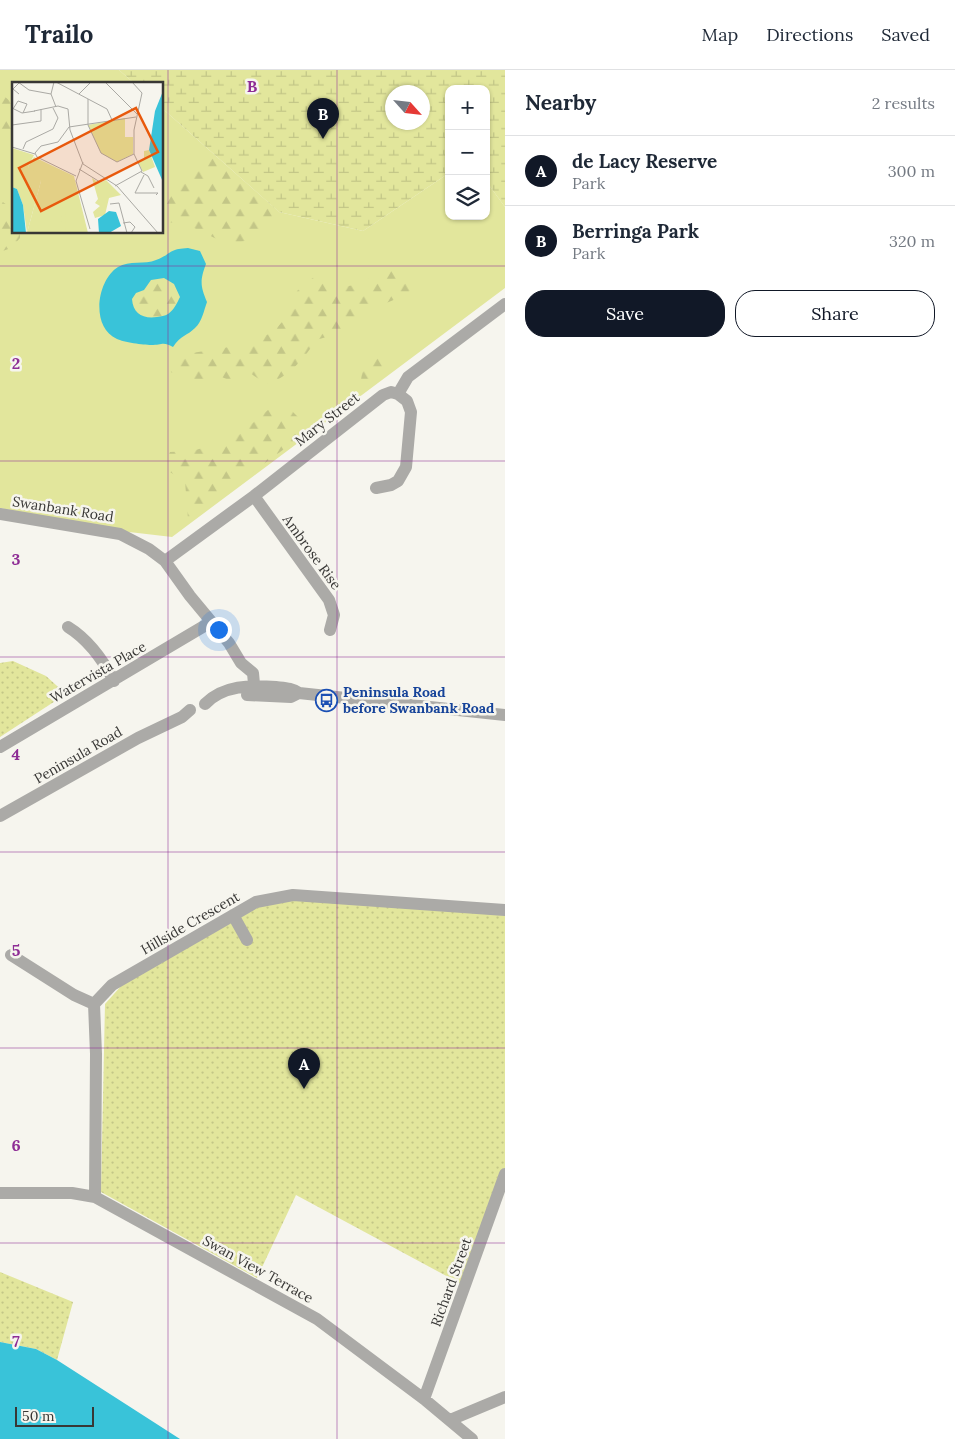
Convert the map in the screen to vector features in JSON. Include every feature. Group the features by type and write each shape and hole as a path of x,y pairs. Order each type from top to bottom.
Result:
{"street":[{"path":"376,488 391,485 398,481 406,467 411,412 408,401 398,394 408,377 505,304"},
{"name":"Mary Street","path":"165,561 254,496 383,395 391,392 398,394"},
{"name":"Ambrose Rise","path":"254,496 329,600 334,615 330,630"},
{"name":"Swanbank Road","path":"0,514 120,534 149,549 165,561 190,596 229,643 241,663 253,672 249,691"},
{"name":"Watervista Place","path":"0,747 211,622"},
{"path":"68,627 83,637 114,681"},
{"name":"Peninsula Road","path":"0,816 172,720 182,717 190,710 205,704 216,704 249,691 294,689 299,693 505,715"},
{"name":"Hillside Crescent","path":"94,1004 112,985 256,902 293,895 505,910"},
{"path":"233,915 247,940"},
{"path":"11,955 74,996 94,1004 96,1054 95,1197"},
{"name":"Richard Street","path":"424,1399 505,1174"},
{"name":"Swan View Terrace","path":"0,1193 72,1193 95,1197 317,1319 424,1399 472,1439"},
{"path":"450,1420 505,1398"}],"green space":[{"path":"0,70 119,70 133,82 12,82 12,234 164,234 164,110 279,212 363,231 445,176 445,220 490,220 490,186 505,207 505,288 172,537 112,530 0,508"},
{"path":"119,70 505,70 505,207 490,186 490,85 445,85 445,176 363,231 279,212 164,110 164,82 133,82"},
{"path":"0,93 12,102 12,149 0,141"},
{"path":"215,156 279,212 277,224 262,227 245,241 229,245 192,227 169,222 164,215 164,211 171,193 184,176 202,168"},
{"path":"0,200 12,209 12,234 20,234 20,238 11,248 0,252"},
{"path":"391,269 413,285 408,294 367,311 354,329 316,340 295,367 281,378 266,384 250,373 231,381 215,374 209,381 180,377 169,371 180,355 235,346 272,333 292,311 297,291 315,276 328,277 331,289 366,283 373,272"},
{"path":"164,278 174,284 180,297 175,306 164,316 147,317 136,312 131,299 136,293 144,290 151,280"},
{"path":"388,354 395,362 387,374 365,386 361,380 363,366 372,355"},
{"path":"290,409 302,421 302,436 188,519 185,481 163,468 170,452 192,451 234,439 268,410"},
{"path":"13,661 46,676 66,694 0,737 0,663"},
{"path":"274,898 505,910 505,1174 465,1286 296,1195 257,1278 101,1192 105,1004 122,985"},
{"path":"0,1272 73,1302 57,1360 36,1349 0,1342"}],"water":[{"path":"188,248 200,251 206,264 202,283 207,302 201,319 192,331 173,347 165,344 148,345 124,341 108,333 103,325 100,314 100,303 101,292 111,273 122,265 152,261","holes":["164,278 174,284 180,297 168,314 147,317 137,312 134,308 132,299 136,293 144,290 151,280"]},
{"path":"0,1342 36,1349 57,1360 180,1439 0,1439"}],"place":[{"name":"Berringa Park","path":"323,139"},
{"name":"Peninsula Road before Swanbank Road","path":"327,700"},
{"name":"de Lacy Reserve","path":"304,1089"}]}
